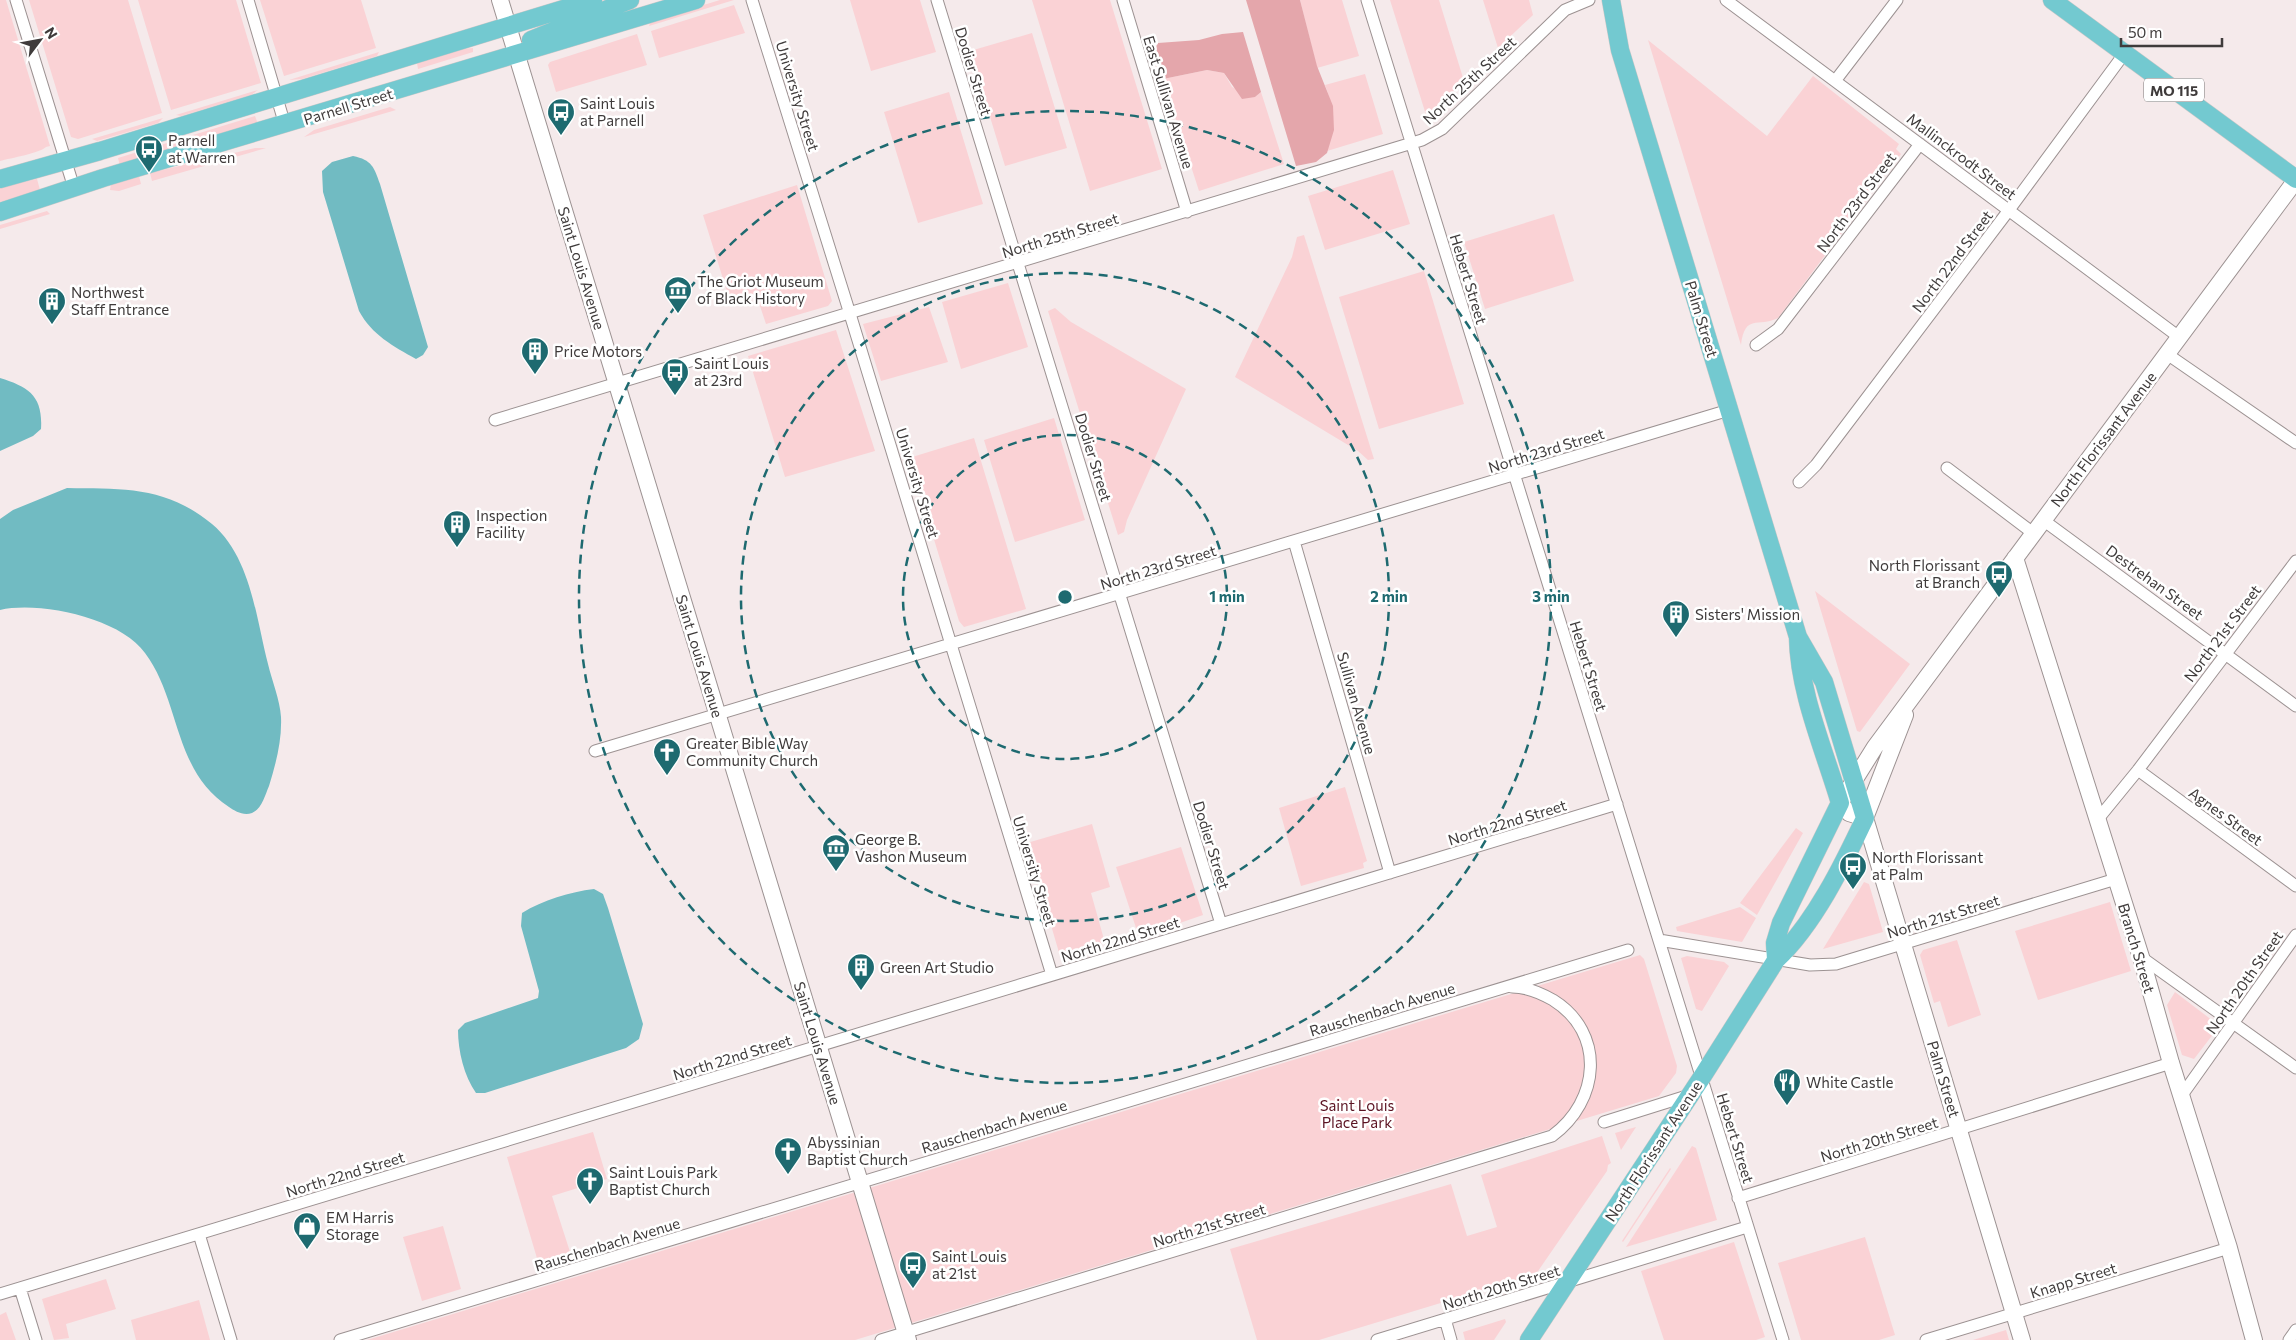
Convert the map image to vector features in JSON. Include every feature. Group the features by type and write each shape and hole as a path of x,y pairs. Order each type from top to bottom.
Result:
{"main road":[{"name":"Parnell Street","path":"0,179 65,161 593,0"},
{"path":"517,54 525,44 540,35 630,0"},
{"name":"Parnell Street","path":"0,212 696,0"},
{"name":"Palm Street","path":"1611,0 1620,50 1798,637 1824,682 1865,818"},
{"name":"MO 115","path":"2052,0 2296,180"},
{"name":"Palm Street","path":"1798,637 1803,682 1840,802"},
{"name":"North Florissant Avenue","path":"1776,960 1775,943 1782,923 1840,802"},
{"name":"North Florissant Avenue","path":"1534,1337 1566,1283 1702,1077 1776,960 1788,948 1811,915 1839,869 1865,818"}],"street":[{"path":"16,0 74,188"},
{"path":"248,0 285,125"},
{"name":"Saint Louis Avenue","path":"500,0 907,1336"},
{"name":"University Street","path":"752,0 1052,976"},
{"name":"Dodier Street","path":"936,0 1221,924"},
{"name":"East Sullivan Avenue","path":"1123,0 1187,212"},
{"name":"Hebert Street","path":"1367,0 1782,1340"},
{"name":"North 25th Street","path":"495,420 617,385 1412,144 1442,129 1565,10 1589,0"},
{"name":"Mallinckrodt Street","path":"1726,0 2179,337"},
{"path":"1835,81 1896,0"},
{"name":"North 22nd Street","path":"1799,482 1816,466 2124,54"},
{"name":"North 23rd Street","path":"1756,344 1778,330 1920,144"},
{"name":"North Florissant Avenue","path":"1840,802 1875,747 2296,180"},
{"path":"2167,354 2296,443"},
{"name":"North 23rd Street","path":"595,751 718,716 1730,410"},
{"path":"1948,468 2033,533"},
{"name":"Destrehan Street","path":"2044,520 2296,706"},
{"name":"Sullivan Avenue","path":"1294,541 1390,873"},
{"name":"Branch Street","path":"2015,558 2141,957 2171,1063 2229,1248 2254,1340"},
{"name":"North 21st Street","path":"2098,819 2138,770 2296,561"},
{"name":"North Florissant Avenue","path":"1865,818 1911,698"},
{"name":"Agnes Street","path":"2138,770 2296,886"},
{"path":"1840,802 1849,813 1865,818"},
{"name":"North 22nd Street","path":"0,1294 1616,804"},
{"name":"Palm Street","path":"1865,818 2022,1340"},
{"name":"North 21st Street","path":"1776,960 1822,966 1836,964 2116,879"},
{"name":"North 20th Street","path":"2182,1095 2296,934"},
{"path":"1659,940 1776,960"},
{"name":"Rauschenbach Avenue","path":"340,1340 1628,950"},
{"path":"2141,957 2296,1068"},
{"name":"North 21st Street","path":"881,1340 907,1336 1546,1139 1567,1124 1584,1098 1590,1074 1590,1051 1578,1023 1564,1008 1537,992 1518,987 1506,987"},
{"name":"North 20th Street","path":"1738,1198 2171,1063"},
{"path":"1604,1122 1690,1095"},
{"name":"North 20th Street","path":"1377,1340 1748,1227"},
{"path":"199,1234 231,1340"},
{"name":"Knapp Street","path":"1926,1340 2229,1248"},
{"path":"20,1288 36,1340"},
{"path":"1445,1320 1451,1340"},
{"path":"2289,1340 2296,1330"}],"green space":[{"path":"0,0 6,0 50,146 32,153 0,161"},
{"path":"29,0 128,0 162,113 78,139 71,137"},
{"path":"138,0 236,0 261,83 171,110"},
{"path":"260,0 361,0 376,48 284,76"},
{"path":"720,0 734,0 649,26 651,21"},
{"path":"850,0 920,0 936,52 871,71"},
{"path":"1032,0 1110,0 1162,169 1090,191"},
{"path":"1300,0 1342,0 1359,56 1317,68"},
{"path":"1390,0 1439,0 1464,81 1427,118"},
{"path":"1483,0 1529,0 1533,15 1498,48"},
{"path":"734,5 745,33 659,58 651,31"},
{"path":"1032,33 1067,148 1005,166 970,51"},
{"path":"637,34 647,65 556,92 548,65 550,62"},
{"path":"1648,40 1767,136 1813,76 1899,144 1896,149 1901,154 1778,318 1749,325 1743,335 1741,345"},
{"path":"473,48 473,52 418,69 417,63 461,49"},
{"path":"379,52 377,56 302,79 289,80"},
{"path":"1207,70 1224,73 1232,87 1255,97 1261,92 1284,164 1199,191 1163,79"},
{"path":"1365,74 1383,134 1327,151 1333,118 1331,102 1325,85"},
{"path":"258,90 251,95 181,116 176,115"},
{"path":"949,92 983,204 918,223 884,112"},
{"path":"390,107 396,110 304,137 314,130"},
{"path":"255,116 258,124 120,166 118,158"},
{"path":"163,118 158,123 97,141 92,139"},
{"path":"255,148 266,148 152,181 150,173"},
{"path":"1393,170 1410,224 1325,250 1308,196"},
{"path":"139,176 141,184 119,191 110,190 111,184"},
{"path":"37,179 40,190 0,202 0,187"},
{"path":"797,185 832,301 828,306 766,324 756,294 730,301 703,215"},
{"path":"47,211 50,214 0,229 0,225"},
{"path":"1554,214 1574,281 1485,309 1464,242"},
{"path":"1304,235 1374,459 1368,460 1358,451 1235,377 1292,257 1297,237"},
{"path":"1424,271 1464,404 1379,429 1339,297"},
{"path":"1008,283 1028,347 961,369 942,302"},
{"path":"929,307 948,362 881,381 863,324"},
{"path":"1055,308 1071,322 1186,389 1127,520 1124,532 1118,535 1048,311"},
{"path":"836,330 875,451 785,477 748,356"},
{"path":"1054,418 1085,520 1015,542 984,440"},
{"path":"974,438 1026,609 964,627 959,621 909,458"},
{"path":"1815,591 1910,664 1860,732 1857,731"},
{"path":"1345,787 1367,861 1363,863 1364,868 1301,886 1279,808"},
{"path":"1092,824 1110,887 1091,893 1105,943 1060,956 1027,843"},
{"path":"1796,828 1803,833 1757,915 1740,903"},
{"path":"1181,847 1203,915 1139,937 1116,867"},
{"path":"1864,882 1869,884 1883,932 1823,949"},
{"path":"2110,902 2131,971 2038,1000 2015,931"},
{"path":"1740,907 1756,918 1742,942 1677,931 1676,927"},
{"path":"1957,940 1981,1015 1948,1027 1940,1001 1934,1003 1920,955 1923,950"},
{"name":"Saint Louis Place Park","path":"1640,955 1644,959 1677,1066 1676,1073 1659,1096 855,1340 367,1340"},
{"path":"1687,956 1724,962 1729,966 1702,1011 1696,1009 1681,958"},
{"path":"2175,992 2217,1024 2214,1033 2194,1059 2182,1055 2167,1005"},
{"path":"1636,1127 1621,1150 1615,1133"},
{"path":"593,1132 607,1179 552,1196 571,1255 539,1265 507,1157"},
{"path":"1602,1136 1611,1163 1536,1274 1319,1340 1257,1340 1230,1249 1451,1184 1467,1236 1497,1227 1481,1175"},
{"path":"1692,1146 1696,1148 1717,1220 1626,1247"},
{"path":"1671,1169 1623,1242 1622,1241"},
{"path":"443,1226 461,1289 422,1301 403,1237"},
{"path":"1865,1237 1895,1335 1879,1340 1801,1340 1778,1263"},
{"path":"1734,1242 1765,1337 1756,1340 1664,1340 1641,1271"},
{"path":"106,1279 116,1309 66,1324 69,1338 54,1340 42,1299"},
{"path":"199,1300 210,1340 136,1340 131,1320"},
{"path":"6,1312 16,1340 0,1340 0,1315"},
{"path":"1505,1319 1506,1322 1494,1340 1465,1340 1463,1332"},
{"path":"2006,1330 2009,1340 1973,1340"}],"shaded area":[{"path":"1246,0 1300,0 1317,66 1333,106 1334,130 1327,153 1316,162 1296,166"},
{"path":"1243,32 1261,92 1255,97 1242,99 1224,73 1207,70 1163,79 1155,49 1158,43 1199,40 1222,34"}],"water":[{"path":"353,156 371,165 380,184 428,347 423,355 416,359 377,333 370,327 359,311 323,192 322,171 332,162"},
{"path":"0,378 19,385 32,394 40,408 41,429 33,436 0,451"},
{"path":"67,488 144,492 178,502 212,524 236,553 250,589 278,697 281,717 279,743 269,786 261,805 252,813 239,813 231,809 211,792 197,774 187,755 157,672 145,653 133,641 117,630 99,622 57,610 17,608 0,610 0,519 13,510"},
{"path":"594,889 603,894 643,1024 639,1039 626,1048 485,1093 476,1093 462,1063 458,1030 465,1023 538,998 539,991 521,926 522,913 557,897"}],"place":[{"name":"Saint Louis at Parnell","path":"561,136"},
{"name":"Parnell at Warren","path":"149,173"},
{"name":"The Griot Museum of Black History","path":"678,314"},
{"name":"Northwest Staff Entrance","path":"52,325"},
{"name":"Price Motors","path":"535,375"},
{"name":"Saint Louis at 23rd","path":"675,396"},
{"name":"Inspection Facility","path":"457,548"},
{"name":"North Florissant at Branch","path":"1999,598"},
{"name":"Sisters' Mission","path":"1676,638"},
{"name":"Greater Bible Way Community Church","path":"667,776"},
{"name":"George B. Vashon Museum","path":"836,872"},
{"name":"North Florissant at Palm","path":"1853,890"},
{"name":"Green Art Studio","path":"861,991"},
{"name":"White Castle","path":"1787,1106"},
{"name":"Abyssinian Baptist Church","path":"788,1175"},
{"name":"Saint Louis Park Baptist Church","path":"590,1205"},
{"name":"EM Harris Storage","path":"307,1250"},
{"name":"Saint Louis at 21st","path":"913,1289"}]}
